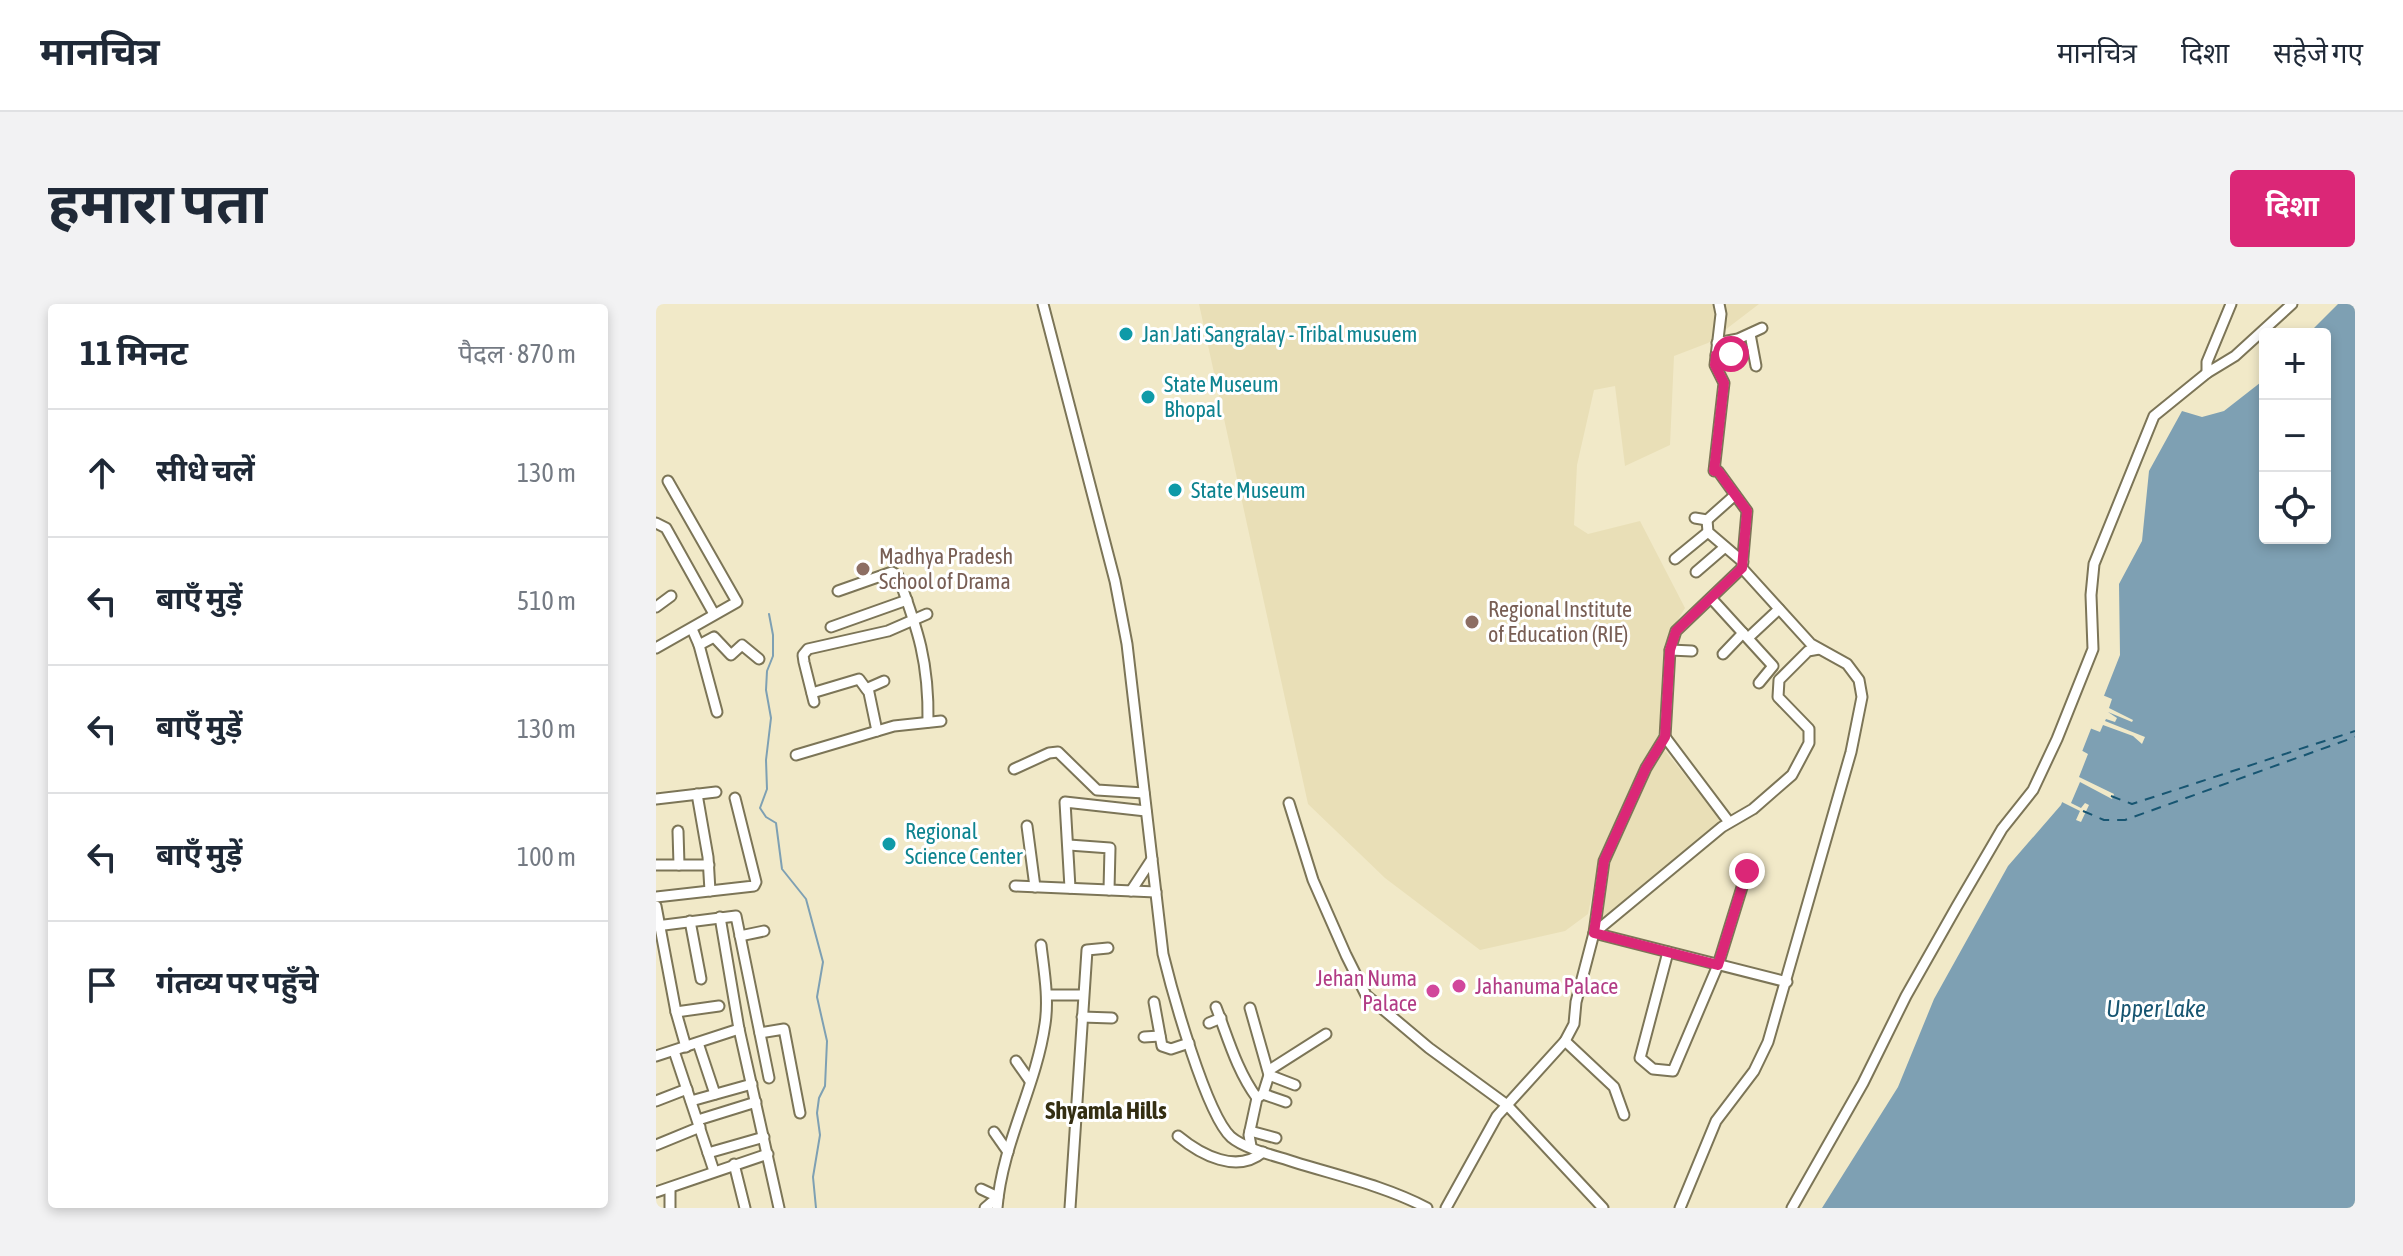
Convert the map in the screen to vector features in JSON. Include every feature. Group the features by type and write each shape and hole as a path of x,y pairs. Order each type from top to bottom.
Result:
{"street":[{"path":"1043,304 1115,581 1127,644 1163,954 1189,1043 1216,1117 1232,1138 1263,1152 1402,1195 1424,1207"},
{"path":"1446,1208 1497,1116 1565,1041 1574,1024 1576,1002 1594,933 1604,861 1646,768 1665,737 1670,650 1676,631 1742,565 1747,511 1718,471 1714,471 1724,383 1715,365 1721,314 1719,304"},
{"path":"2207,373 2207,362 2231,304"},
{"path":"1792,1208 1965,893 2002,829 2033,790 2093,649 2091,595 2094,564 2154,416 2207,373 2235,356 2292,304"},
{"path":"1717,343 1762,328"},
{"path":"1750,334 1756,366"},
{"path":"1716,355 1731,354"},
{"path":"656,648 737,602 668,481"},
{"path":"1707,520 1735,495"},
{"path":"1695,518 1707,520"},
{"path":"1680,1208 1716,1121 1754,1071 1768,1042 1858,726 1862,697 1859,680 1847,664 1811,644 1742,565 1708,532 1707,520"},
{"path":"656,523 666,528 714,614"},
{"path":"1675,559 1708,532"},
{"path":"1696,572 1725,547"},
{"path":"838,591 892,572 898,576 915,619 928,675 928,722"},
{"path":"656,607 671,596"},
{"path":"1711,598 1773,666 1759,683"},
{"path":"831,627 907,600"},
{"path":"1723,654 1779,609"},
{"path":"877,731 867,690 859,679 813,698 803,655 808,649 888,631 927,614"},
{"path":"692,629 717,712"},
{"path":"699,645 714,637 731,655 742,645 759,659"},
{"path":"1594,933 1729,822 1753,809 1792,775 1809,743 1809,729 1778,697 1779,680 1808,651 1819,649"},
{"path":"1670,650 1692,651"},
{"path":"867,690 884,681"},
{"path":"796,755 877,731 941,721"},
{"path":"1665,737 1729,822"},
{"path":"1014,769 1058,752 1097,790 1144,793"},
{"path":"656,799 716,792"},
{"path":"697,794 709,865 710,891"},
{"path":"656,897 754,886 756,882 735,798"},
{"path":"1070,888 1065,802 1146,811"},
{"path":"1289,803 1313,880 1366,995 1429,1048 1507,1105 1603,1208"},
{"path":"1027,826 1035,887"},
{"path":"678,831 679,865"},
{"path":"1069,845 1110,848 1109,890"},
{"path":"1131,891 1152,859"},
{"path":"656,865 709,865"},
{"path":"1668,952 1640,1058 1653,1069 1673,1071 1718,965 1747,871"},
{"path":"1015,886 1156,892"},
{"path":"656,906 657,926 686,1047"},
{"path":"657,926 736,916 769,1078"},
{"path":"720,917 740,1031 779,1208"},
{"path":"690,921 701,979"},
{"path":"740,936 764,931"},
{"path":"1594,933 1787,982"},
{"path":"997,1208 1001,1174 1045,1025 1047,995 1041,945"},
{"path":"1070,1208 1087,950 1108,948"},
{"path":"1047,995 1083,995"},
{"path":"1154,1002 1162,1046 1171,1049 1189,1043"},
{"path":"676,1012 719,1006"},
{"path":"1216,1007 1244,1076 1260,1096 1286,1102"},
{"path":"1250,1008 1269,1075"},
{"path":"1082,1017 1112,1018"},
{"path":"1209,1023 1221,1018"},
{"path":"656,1056 740,1031 784,1029 800,1113"},
{"path":"1251,1146 1250,1131 1260,1096 1275,1065 1326,1034"},
{"path":"1144,1037 1160,1036"},
{"path":"1565,1041 1614,1087 1624,1115"},
{"path":"698,1043 715,1094"},
{"path":"674,1051 714,1171"},
{"path":"1016,1061 1030,1081"},
{"path":"1269,1075 1295,1085"},
{"path":"691,1101 752,1084"},
{"path":"656,1101 687,1089"},
{"path":"656,1145 756,1102"},
{"path":"1250,1131 1276,1138"},
{"path":"994,1132 1008,1152"},
{"path":"1178,1136 1198,1152 1230,1162 1253,1161 1263,1152"},
{"path":"708,1153 764,1137"},
{"path":"656,1192 768,1154"},
{"path":"734,1164 745,1208"},
{"path":"670,1189 670,1208"},
{"path":"981,1189 998,1197"},
{"path":"985,1208 998,1197"}],"shaded area":[{"name":"Regional Institute of Education (RIE)","path":"1199,304 1759,304 1708,343 1674,356 1670,445 1625,466 1615,386 1594,390 1577,465 1574,525 1588,534 1640,521 1685,608 1668,636 1658,736 1598,865 1588,914 1565,931 1480,950 1385,878 1308,804"},
{"path":"1665,751 1723,822 1600,922 1610,859 1660,753"}],"water":[{"name":"Upper Lake","path":"2338,304 2355,304 2355,1208 1822,1208 1898,1087 1934,999 2008,866 2061,805 2120,655 2119,584 2142,541 2149,471 2182,411 2202,417 2224,411 2259,384 2259,544 2331,544 2331,328 2314,328"}],"pier":[{"path":"2100,694 2112,699 2109,708 2133,720 2108,712 2117,718 2115,722 2105,721 2145,737 2142,744 2133,736 2103,725 2100,732 2087,727"},
{"path":"2079,749 2088,754 2079,777 2114,794 2112,799 2080,782 2071,803 2081,808 2085,803 2089,805 2081,822 2076,820 2080,811 2058,800"}],"waterway":[{"path":"769,614 773,656 767,671 766,690 771,718 766,760 767,789 760,808 766,817 776,823 782,869 806,899 823,962 817,997 827,1041 825,1086 817,1113 820,1135 813,1177 816,1208"}],"ferry route":[{"path":"2111,796 2132,804 2355,731"},
{"path":"2083,811 2104,820 2125,820 2355,737"}],"place":[{"name":"Jan Jati Sangralay - Tribal musuem","path":"1126,334"},
{"name":"State Museum Bhopal","path":"1148,397"},
{"name":"State Museum","path":"1175,490"},
{"name":"Madhya Pradesh School of Drama","path":"863,569"},
{"name":"Regional Institute of Education (RIE)","path":"1472,622"},
{"name":"Regional Science Center","path":"889,844"},
{"name":"Jahanuma Palace","path":"1459,986"},
{"name":"Jehan Numa Palace","path":"1433,991"}],"district":[{"name":"Shyamla Hills","path":"1106,1111"}],"route":[{"path":"1731,354 1716,355 1715,365 1724,383 1714,471 1718,471 1747,511 1742,568 1676,631 1670,650 1665,737 1646,768 1604,861 1594,933 1718,965 1747,871"}]}
